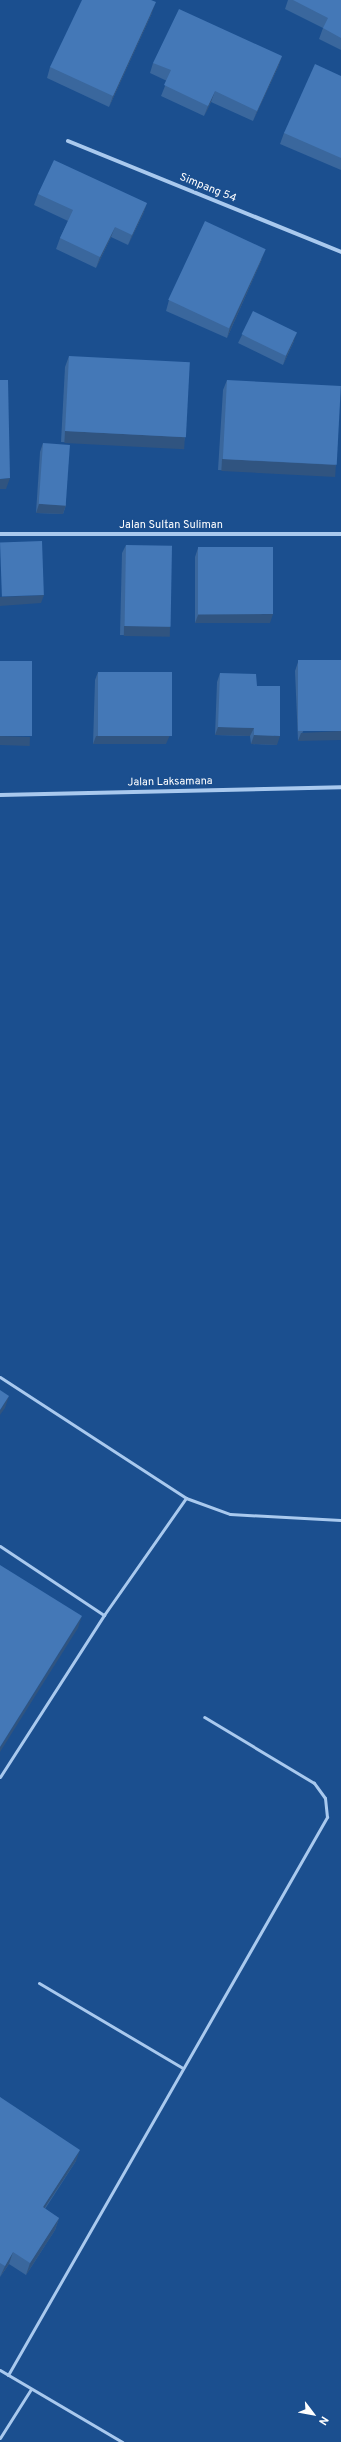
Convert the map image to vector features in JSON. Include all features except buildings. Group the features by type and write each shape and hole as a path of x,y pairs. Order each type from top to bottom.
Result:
{"street":[{"name":"Simpang 54","path":"68,141 341,252"},
{"name":"Jalan Sultan Suliman","path":"0,534 341,534"},
{"name":"Jalan Laksamana","path":"0,795 341,787"}],"lane":[{"path":"0,1377 186,1498 230,1514 341,1520"},
{"path":"0,1777 104,1614 186,1498"},
{"path":"0,1546 104,1614"},
{"path":"8,2375 327,1817 325,1798 314,1783 204,1718"},
{"path":"39,1983 183,2068"},
{"path":"0,2370 122,2442"},
{"path":"0,2438 31,2389"}]}
